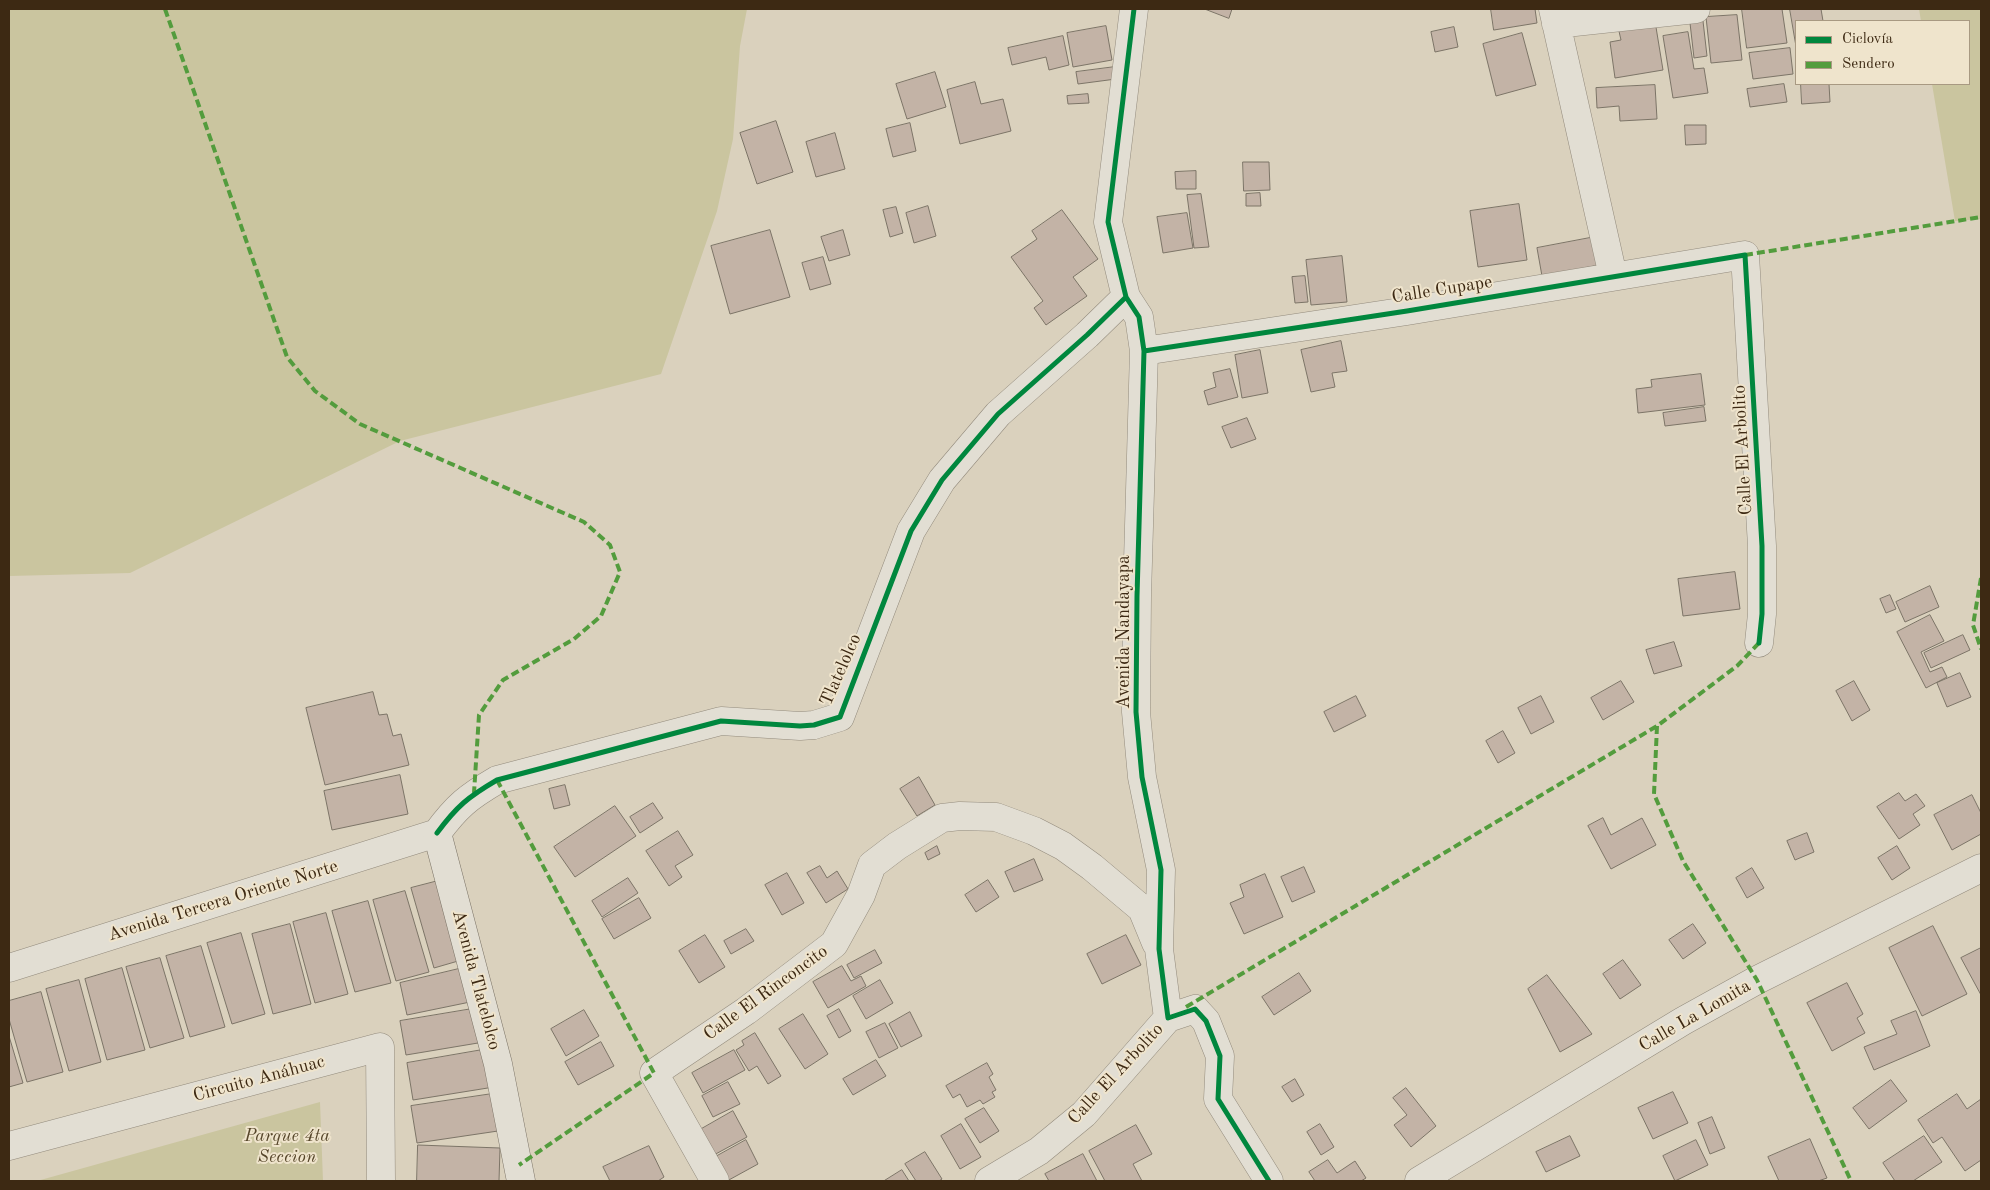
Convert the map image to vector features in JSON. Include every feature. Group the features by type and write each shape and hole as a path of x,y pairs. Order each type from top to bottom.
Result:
{"street":[{"name":"Avenida Nandayapa","path":"1134,9 1108,222 1126,296 1139,317 1144,350 1137,596 1136,712 1142,777 1161,870 1158,949 1168,1018"},
{"path":"1613,276 1554,16 1696,9"},
{"name":"Calle Cupape","path":"1144,350 1406,311 1745,255"},
{"name":"Calle El Arbolito","path":"1745,255 1762,546 1762,614 1759,643"},
{"name":"Tlatelolco","path":"436,833 454,810 474,793 497,780 722,721 800,726 814,725 840,716 911,531 942,480 998,414 1087,336 1126,296"},
{"name":"Calle El Rinconcito","path":"715,1181 654,1073 746,1011 834,944 861,895 872,865 897,846 942,818 960,816 996,818 1034,831 1063,846 1092,867 1142,909 1158,949"},
{"name":"Avenida Tercera Oriente Norte","path":"9,968 436,833"},
{"name":"Avenida Tlatelolco","path":"436,833 498,1064 521,1181"},
{"name":"Calle La Lomita","path":"1419,1181 1691,1017 1757,980 1981,868"},
{"path":"1168,1018 1195,1009 1206,1021 1220,1056 1218,1099 1269,1181"},
{"name":"Calle El Arbolito","path":"989,1181 1039,1151 1084,1114 1168,1018"},
{"name":"Circuito Anáhuac","path":"9,1146 380,1047 381,1181"}],"green space":[{"path":"9,9 747,9 740,46 733,139 717,211 661,374 400,441 130,573 9,576"},
{"path":"1919,9 1981,9 1981,219 1955,221 1932,85 1970,85 1970,20 1921,20"},
{"name":"Parque 4ta Seccion","path":"320,1102 323,1181 37,1181"}],"building":[{"path":"1205,9 1232,9 1229,18"},
{"path":"1491,9 1535,9 1537,23 1494,30"},
{"path":"1742,9 1782,9 1787,43 1747,48"},
{"path":"1790,9 1821,9 1823,20 1795,20 1795,40"},
{"path":"1737,15 1742,60 1711,63 1706,17"},
{"path":"1655,21 1663,70 1615,78 1610,42 1621,40 1618,27"},
{"path":"1703,21 1707,56 1694,58 1690,23"},
{"path":"1106,26 1112,60 1073,67 1067,33"},
{"path":"1454,27 1458,47 1435,52 1431,32"},
{"path":"1688,32 1694,69 1704,68 1708,93 1673,98 1663,36"},
{"path":"1522,33 1536,85 1496,96 1483,44"},
{"path":"1063,36 1069,65 1049,70 1046,57 1012,65 1008,48"},
{"path":"1790,48 1793,74 1753,79 1749,53"},
{"path":"1115,67 1116,79 1078,84 1076,72"},
{"path":"935,72 946,107 907,119 896,84"},
{"path":"975,82 981,104 1003,99 1011,131 960,144 947,90"},
{"path":"1784,84 1787,102 1750,107 1747,89"},
{"path":"1655,85 1657,119 1620,121 1619,106 1597,108 1596,88"},
{"path":"1801,85 1829,85 1830,102 1802,104"},
{"path":"1088,94 1089,103 1068,104 1067,96"},
{"path":"776,121 793,172 757,184 740,133"},
{"path":"910,123 916,151 893,157 886,129"},
{"path":"1685,125 1706,125 1706,144 1686,145"},
{"path":"835,133 845,169 816,177 806,142"},
{"path":"1243,162 1269,162 1270,190 1244,191"},
{"path":"1196,171 1196,189 1176,189 1175,172"},
{"path":"1260,193 1261,206 1246,206 1246,194"},
{"path":"1201,194 1209,247 1194,248 1187,195"},
{"path":"1519,204 1527,260 1478,267 1470,211"},
{"path":"928,206 936,236 914,243 906,213"},
{"path":"896,207 903,233 890,237 883,210"},
{"path":"1062,210 1098,259 1073,277 1087,296 1046,325 1034,308 1043,301 1011,257 1037,239 1032,231"},
{"path":"1187,213 1193,248 1163,253 1157,217"},
{"path":"770,230 790,297 730,314 711,246"},
{"path":"843,230 850,255 829,261 821,237"},
{"path":"1595,237 1600,265 1542,276 1537,248"},
{"path":"1342,256 1347,302 1311,305 1306,260"},
{"path":"823,257 831,284 810,290 802,263"},
{"path":"1305,276 1308,302 1295,303 1292,277"},
{"path":"1341,341 1347,371 1332,373 1335,387 1311,392 1301,350"},
{"path":"1260,350 1268,393 1242,398 1235,355"},
{"path":"1230,369 1238,397 1208,405 1204,391 1216,387 1213,373"},
{"path":"1701,374 1705,405 1638,413 1636,389 1652,387 1651,380"},
{"path":"1704,407 1706,421 1665,426 1663,413"},
{"path":"1247,418 1256,439 1231,448 1222,427"},
{"path":"1735,572 1740,609 1683,616 1678,579"},
{"path":"1930,586 1939,607 1905,622 1896,602"},
{"path":"1890,595 1896,609 1886,613 1880,599"},
{"path":"1930,615 1944,641 1921,652 1930,672 1942,667 1947,677 1926,688 1897,632"},
{"path":"1963,635 1970,650 1931,668 1924,653"},
{"path":"1674,642 1682,666 1654,674 1646,650"},
{"path":"1960,673 1971,697 1947,707 1937,683"},
{"path":"1621,681 1634,702 1603,720 1591,698"},
{"path":"1854,681 1870,710 1852,721 1836,691"},
{"path":"373,692 379,715 387,714 393,736 401,734 409,765 325,785 306,708"},
{"path":"1356,696 1366,716 1334,732 1324,712"},
{"path":"1541,696 1554,722 1531,734 1518,708"},
{"path":"1503,731 1515,753 1498,763 1486,741"},
{"path":"400,775 408,814 332,830 324,791"},
{"path":"919,777 935,805 917,816 900,789"},
{"path":"565,785 570,805 554,809 549,789"},
{"path":"1899,793 1905,801 1916,794 1925,806 1913,814 1920,825 1899,839 1877,807"},
{"path":"1972,795 1981,813 1981,834 1952,850 1934,815"},
{"path":"653,803 663,818 640,833 630,817"},
{"path":"615,806 636,836 575,877 554,847"},
{"path":"1603,818 1611,835 1642,818 1656,845 1611,869 1588,826"},
{"path":"678,831 693,855 675,866 682,877 669,886 646,851"},
{"path":"1807,833 1814,852 1795,860 1787,841"},
{"path":"937,846 940,854 928,860 925,853"},
{"path":"1897,846 1910,868 1892,880 1878,858"},
{"path":"1034,859 1043,880 1014,892 1005,872"},
{"path":"820,866 827,878 837,871 848,889 826,903 807,873"},
{"path":"1304,867 1315,892 1292,902 1281,877"},
{"path":"1752,868 1764,888 1747,898 1736,878"},
{"path":"787,873 804,903 782,915 765,885"},
{"path":"1265,874 1283,917 1244,934 1230,903 1244,897 1240,885"},
{"path":"628,878 638,893 602,917 592,901"},
{"path":"442,880 465,959 434,968 411,888"},
{"path":"988,880 999,897 976,912 965,895"},
{"path":"405,891 429,972 396,981 373,900"},
{"path":"639,898 651,918 614,939 602,919"},
{"path":"368,901 391,983 355,992 332,911"},
{"path":"326,913 348,994 315,1003 293,922"},
{"path":"290,924 311,1004 273,1014 252,934"},
{"path":"1693,924 1706,943 1683,959 1669,940"},
{"path":"1933,926 1967,994 1922,1016 1889,948"},
{"path":"746,929 754,941 731,954 724,941"},
{"path":"241,933 265,1014 232,1024 207,943"},
{"path":"705,935 725,967 699,983 679,951"},
{"path":"1126,935 1141,965 1102,984 1087,954"},
{"path":"201,946 225,1027 190,1037 166,956"},
{"path":"1981,948 1981,995 1961,958"},
{"path":"875,950 882,963 854,978 847,965"},
{"path":"160,958 184,1038 150,1048 126,967"},
{"path":"1623,960 1641,985 1620,999 1603,974"},
{"path":"842,966 851,981 861,976 866,986 828,1008 813,982"},
{"path":"467,967 475,1001 407,1015 400,983"},
{"path":"122,968 145,1050 107,1060 85,979"},
{"path":"1299,973 1311,991 1274,1015 1262,997"},
{"path":"1547,975 1592,1034 1560,1052 1528,989"},
{"path":"79,980 101,1062 69,1071 46,989"},
{"path":"880,980 893,1003 866,1019 853,996"},
{"path":"1847,983 1863,1014 1857,1018 1865,1033 1832,1051 1807,1003"},
{"path":"41,992 63,1072 27,1082 9,1019 9,1001"},
{"path":"478,1008 484,1042 406,1055 400,1021"},
{"path":"839,1009 851,1031 839,1038 827,1016"},
{"path":"584,1010 599,1036 566,1056 551,1029"},
{"path":"1916,1011 1930,1046 1874,1070 1864,1047 1897,1034 1891,1021"},
{"path":"910,1012 922,1036 901,1047 889,1024"},
{"path":"803,1014 828,1054 805,1069 779,1029"},
{"path":"885,1023 898,1048 879,1058 866,1032"},
{"path":"755,1033 781,1076 768,1084 757,1066 749,1071 736,1050 744,1045 742,1041"},
{"path":"9,1036 23,1083 9,1087"},
{"path":"601,1042 614,1066 578,1085 565,1062"},
{"path":"488,1049 494,1087 413,1100 407,1063"},
{"path":"734,1050 745,1070 703,1093 692,1073"},
{"path":"876,1060 886,1076 853,1095 843,1079"},
{"path":"987,1063 993,1074 989,1077 996,1090 992,1092 995,1097 983,1104 980,1100 967,1107 960,1094 953,1098 946,1086"},
{"path":"1295,1079 1304,1095 1292,1102 1282,1087"},
{"path":"1891,1080 1907,1101 1869,1129 1853,1108"},
{"path":"728,1082 740,1104 713,1117 702,1096"},
{"path":"1406,1088 1436,1126 1411,1147 1394,1125 1407,1115 1393,1098"},
{"path":"1673,1092 1688,1123 1653,1139 1638,1108"},
{"path":"492,1094 498,1131 417,1143 411,1106"},
{"path":"1957,1094 1967,1109 1981,1099 1981,1160 1965,1171 1942,1137 1933,1143 1918,1120"},
{"path":"984,1108 999,1131 980,1143 965,1119"},
{"path":"733,1111 747,1137 712,1156 698,1131"},
{"path":"1712,1117 1725,1148 1710,1154 1698,1123"},
{"path":"961,1124 981,1157 960,1169 941,1136"},
{"path":"1320,1124 1334,1147 1321,1155 1307,1132"},
{"path":"1136,1125 1152,1154 1133,1164 1142,1181 1105,1181 1089,1151"},
{"path":"1570,1136 1580,1156 1546,1172 1536,1152"},
{"path":"1924,1136 1942,1162 1913,1181 1895,1181 1883,1163"},
{"path":"1810,1139 1827,1178 1818,1181 1779,1181 1768,1157"},
{"path":"746,1140 758,1164 727,1181 710,1160"},
{"path":"1696,1140 1708,1165 1675,1181 1663,1156"},
{"path":"418,1145 500,1148 499,1181 417,1181"},
{"path":"649,1146 664,1177 658,1181 610,1181 603,1167"},
{"path":"925,1152 942,1179 939,1181 916,1181 905,1164"},
{"path":"1083,1154 1097,1181 1049,1181 1045,1174"},
{"path":"1328,1160 1337,1173 1355,1161 1366,1178 1361,1181 1315,1181 1309,1172"},
{"path":"902,1170 909,1181 884,1181"}],"marked path":[{"path":"165,9 287,357 315,391 360,424 584,522 610,545 620,572 601,616 574,639 503,680 479,715 474,793"},
{"path":"1745,255 1981,217"},
{"path":"1981,578 1973,625 1981,649"},
{"path":"1186,1007 1657,726 1737,666 1759,643"},
{"path":"1657,726 1654,794 1683,861 1757,980 1851,1181"},
{"path":"497,780 654,1073 519,1165"}],"cycle path":[{"path":"437,833 464,803 497,780 721,721 800,726 814,725 840,717 911,531 942,480 998,414 1087,335 1126,297 1108,222 1134,9"},
{"path":"1144,351 1407,311 1745,255 1762,546 1762,614 1759,643"},
{"path":"1126,297 1139,317 1144,351 1137,596 1136,712 1142,777 1161,870 1159,949 1168,1018 1195,1009 1206,1021 1220,1056 1218,1099 1269,1181"}]}
